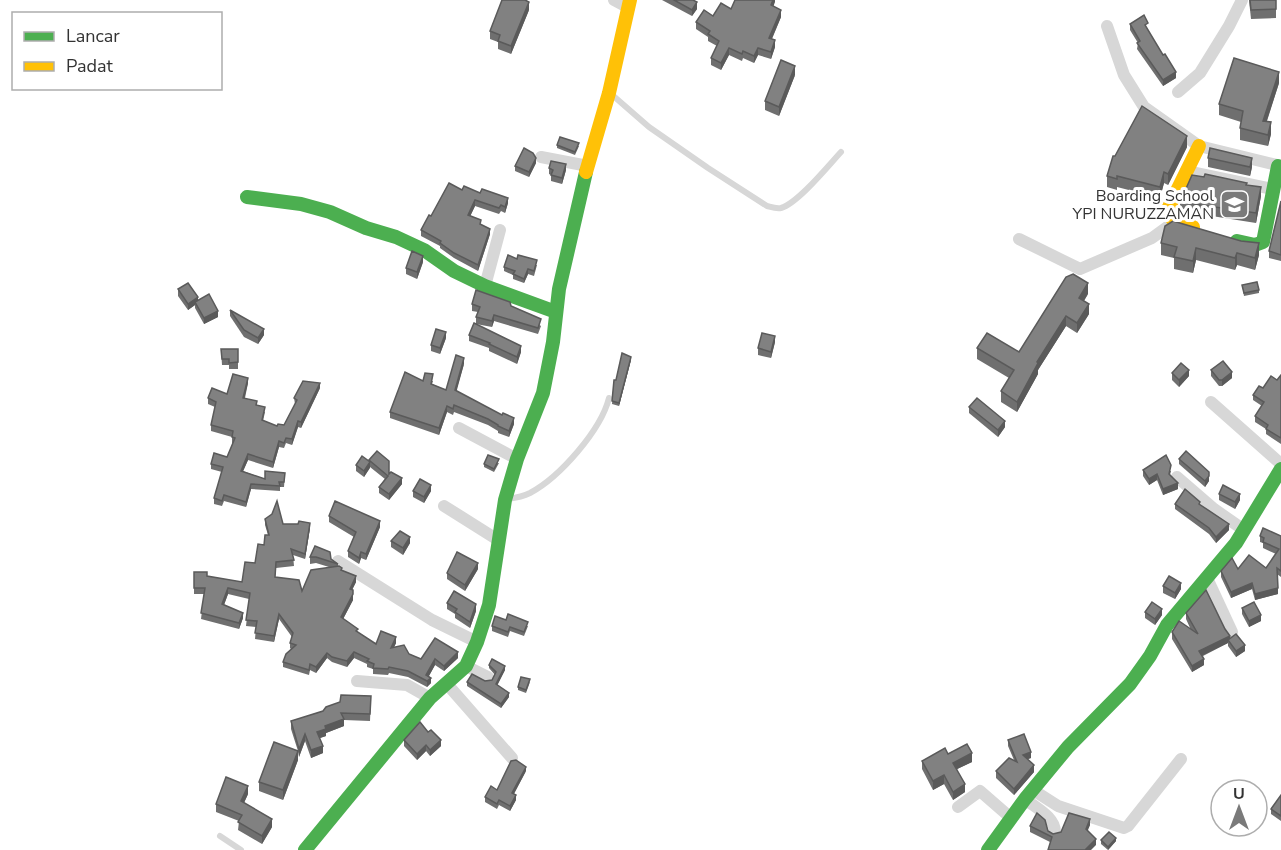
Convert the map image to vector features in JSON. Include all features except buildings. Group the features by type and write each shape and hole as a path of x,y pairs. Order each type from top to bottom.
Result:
{"street":[{"path":"305,850 430,698 466,666 477,642 489,605 505,500 543,393 554,342 555,312 569,240 609,93 630,4 614,0"},
{"path":"1178,92 1200,73 1230,26 1242,0"},
{"path":"1107,26 1124,75 1144,107 1199,146 1280,166 1273,189 1263,242 1255,245 1224,237"},
{"path":"1199,146 1168,208 1173,222 1204,231"},
{"path":"541,157 588,166"},
{"path":"1186,171 1273,189"},
{"path":"247,197 301,204 330,212 424,250 454,271 485,286 555,312"},
{"path":"1066,280 1080,269 1152,238 1173,222"},
{"path":"485,286 500,230"},
{"path":"1019,239 1080,269"},
{"path":"1211,402 1281,464"},
{"path":"459,428 518,459"},
{"path":"988,850 1029,794 1068,747 1130,684 1150,656 1167,624 1244,530 1281,469"},
{"path":"1177,477 1214,509 1244,530"},
{"path":"444,506 498,540"},
{"path":"338,561 432,621 477,642"},
{"path":"1207,578 1232,632"},
{"path":"466,666 488,677"},
{"path":"357,681 407,685 430,698"},
{"path":"447,684 512,758"},
{"path":"1029,794 1125,828 1181,759"},
{"path":"957,807 980,790 1011,818"},
{"path":"1029,794 1055,825 1055,832"}],"lane":[{"path":"609,93 649,127 766,206 783,207 820,176 841,152"},
{"path":"505,500 529,494 575,456 602,419 609,398"},
{"path":"219,836 241,850"}],"traffic: fast":[{"path":"1237,241 1255,245 1263,242 1278,166"},
{"path":"305,850 430,698 466,666 477,642 489,605 505,500 517,459 543,393 553,342 559,289 586,172"},
{"path":"247,197 301,204 330,212 424,250 454,271 485,286 556,312"},
{"path":"988,850 1025,799 1068,747 1130,684 1150,656 1167,625 1236,543 1281,469"}],"traffic: slow":[{"path":"586,172 609,93 630,0"},
{"path":"1193,227 1173,220 1168,209 1199,146"}],"place":[{"name":"Boarding School YPI NURUZZAMAN","path":"1235,205"}]}
